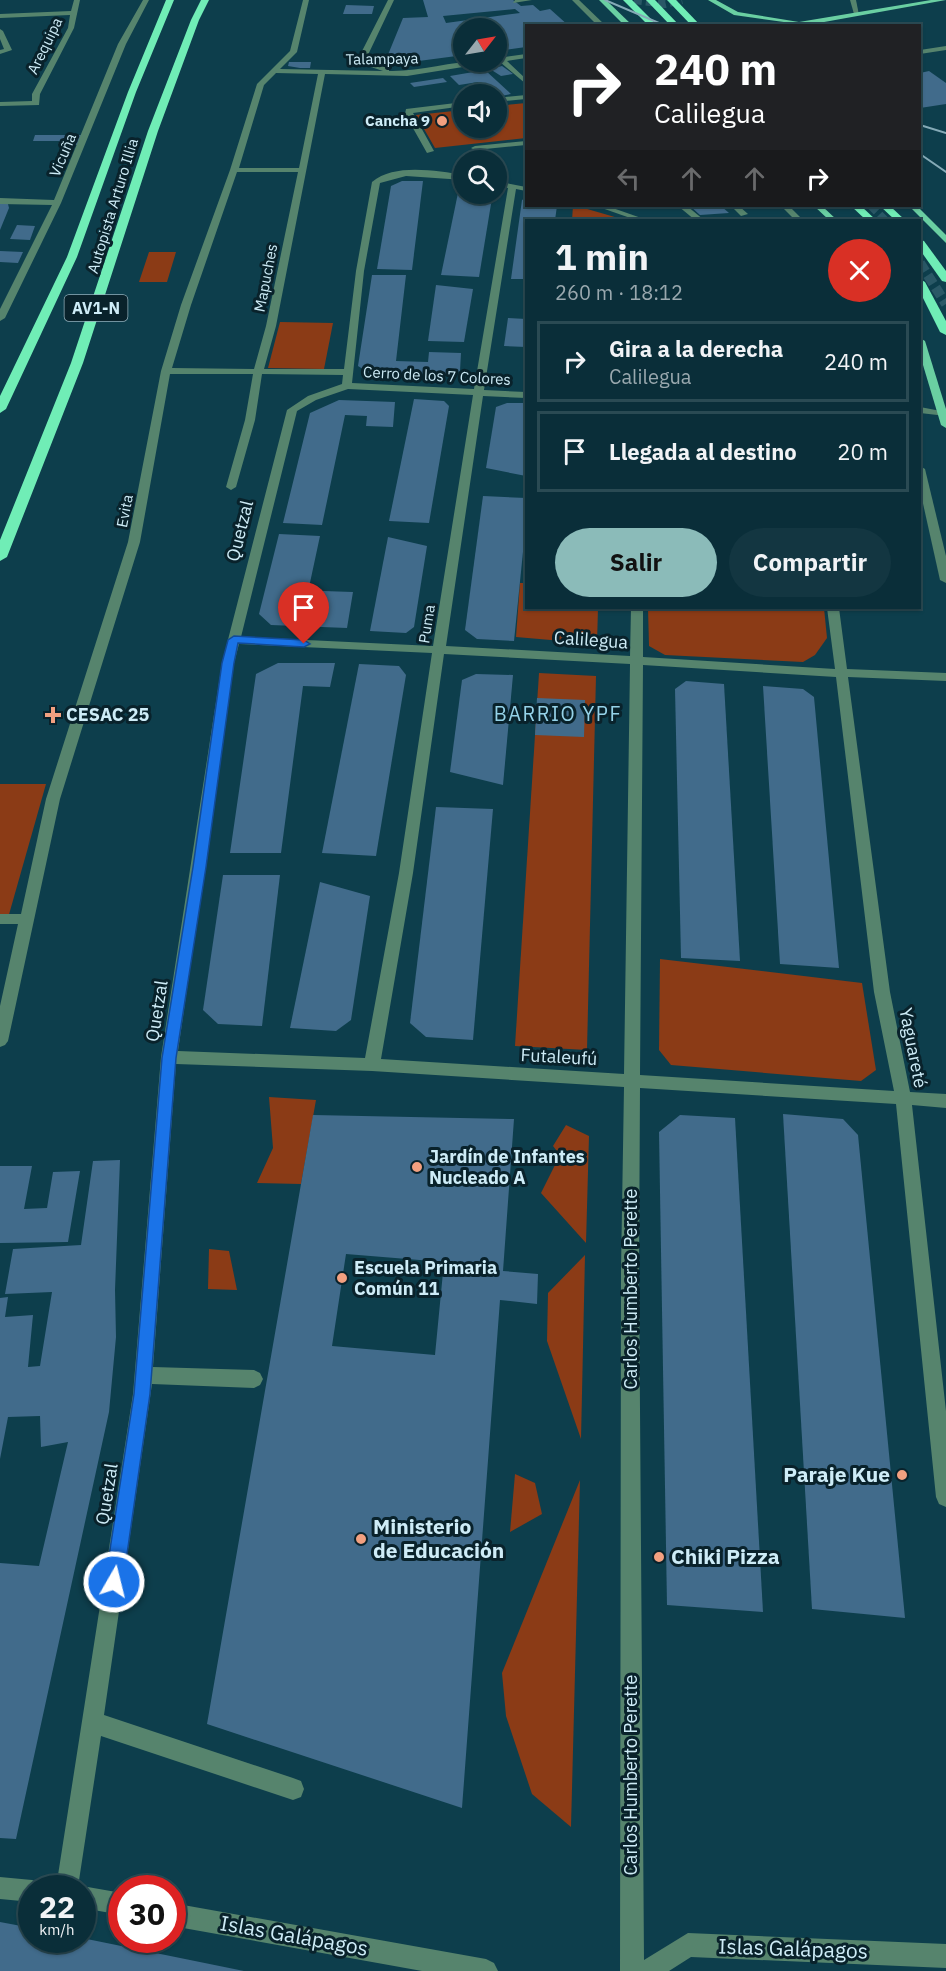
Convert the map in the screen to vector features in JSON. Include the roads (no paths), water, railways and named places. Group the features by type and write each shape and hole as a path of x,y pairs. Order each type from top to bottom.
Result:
{"highway":[{"name":"Autopista Arturo Illia","path":"0,409 72,257 132,92 170,0"},
{"name":"Autopista Arturo Illia","path":"0,557 77,363 153,130 195,20 205,0"},
{"path":"627,0 652,24"},
{"path":"650,0 674,24"},
{"path":"671,0 695,24"},
{"path":"689,4 704,24"},
{"path":"857,207 870,219"},
{"path":"886,207 899,219"},
{"path":"921,244 946,279"},
{"path":"921,284 946,332"}],"main road":[{"path":"602,0 628,24"},
{"path":"711,0 736,14 799,23"},
{"path":"795,24 943,0"},
{"path":"819,207 832,219"},
{"path":"914,207 946,240"},
{"path":"921,344 946,425"}],"street":[{"name":"Arequipa","path":"0,104 36,103 36,94 71,28 77,0"},
{"name":"Vicuña","path":"0,318 57,203 122,44 147,0"},
{"name":"Evita","path":"0,1041 53,799 134,542 166,371 261,84 293,52 306,0"},
{"path":"391,0 363,57 368,63 380,69 407,74"},
{"path":"515,2 529,0"},
{"path":"853,0 857,14"},
{"path":"573,1 601,24"},
{"path":"0,16 42,10 74,13"},
{"path":"0,31 8,50 0,52"},
{"path":"921,52 946,48"},
{"path":"507,59 525,56"},
{"name":"Talampaya","path":"274,71 407,74 453,67"},
{"path":"507,67 525,81"},
{"name":"Mapuches","path":"231,487 250,420 258,372 271,326 302,170 308,151 322,72"},
{"path":"507,99 525,97"},
{"path":"430,151 409,111 453,105"},
{"path":"475,148 525,143"},
{"path":"234,170 302,170"},
{"path":"347,379 360,271 376,182 384,176 404,174 453,177"},
{"path":"507,185 525,189"},
{"name":"Puma","path":"372,1065 406,873 438,649 512,186"},
{"path":"0,201 57,203"},
{"path":"603,207 640,219"},
{"path":"683,207 699,219"},
{"path":"736,207 744,213"},
{"name":"Cerro de los 7 Colores","path":"166,371 258,372 478,393 525,395"},
{"name":"Quetzal","path":"69,1875 144,1375 169,1058 200,867 228,663 292,410 347,379"},
{"path":"921,410 943,414"},
{"path":"921,473 946,580"},
{"name":"Carlos Humberto Perette","path":"632,1971 630,1270 637,609"},
{"name":"Yaguareté","path":"833,609 882,992 903,1098 946,1497"},
{"name":"Calilegua","path":"234,640 438,649 842,673 946,676"},
{"path":"0,920 26,919"},
{"name":"Futaleufú","path":"169,1058 372,1065 946,1101"},
{"path":"144,1375 254,1380"},
{"path":"92,1722 292,1789"},
{"path":"0,1888 18,1890"},
{"name":"Islas Galápagos","path":"186,1917 486,1971"},
{"name":"Islas Galápagos","path":"648,1971 688,1945 946,1956"}],"tunnel":[{"path":"634,0 665,4 682,0"},
{"path":"872,207 884,219"},
{"path":"921,265 946,304"}],"railway":[{"path":"605,0 661,24"},
{"path":"921,125 946,133"},
{"path":"921,155 946,172"}],"place":[{"name":"Cancha 9","path":"442,121"},
{"name":"CESAC 25","path":"53,715"},
{"name":"Jardín de Infantes Nucleado A","path":"417,1167"},
{"name":"Escuela Primaria Común 11","path":"342,1278"},
{"name":"Paraje Kue","path":"902,1475"},
{"name":"Ministerio de Educación","path":"361,1539"},
{"name":"Chiki Pizza","path":"659,1557"}],"district":[{"name":"BARRIO YPF","path":"558,714"}]}
